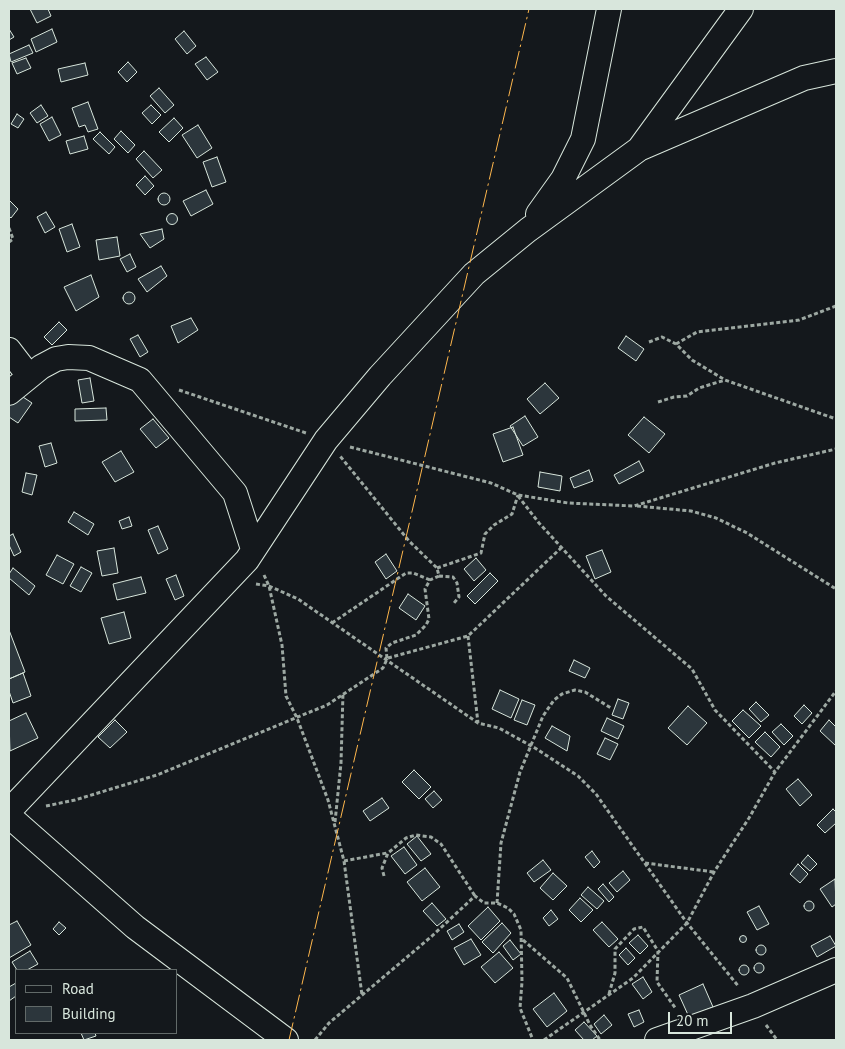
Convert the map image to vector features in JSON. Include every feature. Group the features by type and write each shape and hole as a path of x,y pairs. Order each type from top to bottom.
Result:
{"street":[{"path":"528,230 563,179 583,139 609,9"},
{"path":"639,149 742,9"},
{"path":"9,812 230,579 253,549 326,440 380,376 474,274 528,230 639,149 804,78 836,71"},
{"path":"9,350 29,376"},
{"path":"9,392 29,376 56,359 68,357 89,358 140,380 235,493 253,549"},
{"path":"9,816 135,927 286,1040"},
{"path":"657,1040 753,1006 836,970"}],"path":[{"path":"9,228 12,239 9,242"},
{"path":"676,344 697,332 799,320 836,306"},
{"path":"649,342 662,337 676,344 692,360 725,380 836,419"},
{"path":"658,402 674,396 687,396 698,388 725,380"},
{"path":"176,389 326,440 491,483 518,495 568,503 691,511 716,518 747,533 836,589"},
{"path":"326,440 408,541 437,568 439,576"},
{"path":"634,506 775,463 836,449"},
{"path":"518,495 606,596 686,663 728,725 775,772"},
{"path":"437,568 481,553 485,534 494,525 512,514 518,495"},
{"path":"387,659 468,636 562,547"},
{"path":"253,549 269,586 282,645 286,696 297,718 328,800 344,861 362,995"},
{"path":"332,623 406,573 413,573 430,580"},
{"path":"37,808 76,800 157,775 327,705 343,693 364,682 382,668 387,659 386,648 392,643 416,635 426,625 429,619 425,589 430,580 439,576 453,577 458,583 459,597 454,603"},
{"path":"230,579 269,586 298,599 478,723 499,728 530,745 578,776 596,794 687,923 753,1006 777,1040"},
{"path":"468,636 478,723"},
{"path":"497,903 501,843 530,745 543,716 554,700 562,694 575,690 585,692 611,708"},
{"path":"544,1040 633,978 687,923 714,872 749,818 775,772 836,691"},
{"path":"334,825 341,763 343,693"},
{"path":"384,876 382,868 388,853 406,838 416,835 431,837 441,844 475,896 484,903 497,903 508,908 514,914 521,930 522,939 520,1008 533,1040"},
{"path":"344,861 388,853"},
{"path":"644,862 714,872"},
{"path":"315,1040 329,1023 432,936 475,896"},
{"path":"608,995 615,973 614,949 634,929 643,926 658,952 657,982 678,1012 683,1031"},
{"path":"522,939 567,978 583,1012 600,1040"}],"building":[{"path":"30,9 48,9 51,16 37,23"},
{"path":"9,29 14,37 9,40"},
{"path":"52,29 57,42 36,52 31,39"},
{"path":"184,31 196,46 187,54 175,39"},
{"path":"29,45 33,53 11,62 9,54"},
{"path":"206,57 218,72 207,80 195,64"},
{"path":"26,58 31,68 17,74 12,63"},
{"path":"128,62 137,72 127,82 118,72"},
{"path":"85,63 88,75 61,82 58,69"},
{"path":"159,88 174,105 165,113 150,96"},
{"path":"88,102 98,129 88,132 85,125 79,127 72,108"},
{"path":"41,105 48,116 37,123 30,113"},
{"path":"151,105 161,115 152,124 142,113"},
{"path":"17,114 24,119 18,128 11,124"},
{"path":"52,117 61,135 49,141 40,124"},
{"path":"174,118 183,128 169,142 159,132"},
{"path":"198,125 212,148 197,158 182,135"},
{"path":"121,131 135,145 128,153 114,139"},
{"path":"100,132 115,147 109,154 93,139"},
{"path":"84,136 88,149 70,154 66,141"},
{"path":"144,151 162,170 153,178 136,159"},
{"path":"217,157 226,182 212,187 203,162"},
{"path":"145,176 154,186 145,195 136,185"},
{"path":"206,190 213,204 191,216 183,201"},
{"path":"164,193 170,199 164,205 158,199"},
{"path":"9,200 18,209 11,218 9,216"},
{"path":"46,212 55,227 45,233 37,217"},
{"path":"172,213 178,219 172,225 166,219"},
{"path":"72,224 80,247 67,252 59,229"},
{"path":"162,229 164,239 150,248 140,234"},
{"path":"117,237 120,256 99,260 96,240"},
{"path":"130,254 136,267 127,272 120,259"},
{"path":"161,266 167,276 147,292 138,279"},
{"path":"91,275 99,297 76,311 64,287"},
{"path":"127,292 131,292 135,298 131,304 127,304 123,300 123,296"},
{"path":"191,318 198,330 178,343 171,326"},
{"path":"59,322 67,330 52,345 44,337"},
{"path":"138,335 148,352 140,357 130,339"},
{"path":"626,336 644,349 636,361 618,348"},
{"path":"90,378 94,401 82,403 78,380"},
{"path":"545,383 559,398 540,414 527,399"},
{"path":"17,393 32,403 18,423 9,417 9,404"},
{"path":"106,408 107,420 75,421 75,409"},
{"path":"525,416 538,437 523,446 510,426"},
{"path":"644,417 665,434 649,453 628,435"},
{"path":"153,419 169,438 156,448 140,429"},
{"path":"513,427 523,455 503,462 493,434"},
{"path":"51,443 57,463 45,467 39,446"},
{"path":"121,451 134,472 115,482 102,462"},
{"path":"639,461 644,471 619,484 614,475"},
{"path":"589,470 593,481 574,488 570,478"},
{"path":"540,472 562,476 560,491 538,487"},
{"path":"26,473 37,475 32,495 22,492"},
{"path":"74,512 94,524 88,535 68,522"},
{"path":"129,517 132,526 122,529 119,521"},
{"path":"158,526 168,549 158,554 148,530"},
{"path":"13,534 21,552 14,556 9,545 9,536"},
{"path":"114,548 118,573 102,576 97,551"},
{"path":"602,550 611,572 595,579 586,556"},
{"path":"386,554 397,571 386,579 375,562"},
{"path":"57,555 74,564 63,584 46,575"},
{"path":"476,558 486,570 474,581 464,569"},
{"path":"81,567 92,573 81,592 70,586"},
{"path":"13,568 35,586 29,595 9,578"},
{"path":"490,573 498,581 475,604 467,596"},
{"path":"176,575 184,596 175,600 166,579"},
{"path":"141,577 146,593 117,600 113,584"},
{"path":"408,594 425,606 416,620 399,608"},
{"path":"124,612 131,638 109,644 101,618"},
{"path":"9,630 25,672 9,679"},
{"path":"574,660 590,668 585,678 569,671"},
{"path":"23,673 31,696 13,703 9,691 9,679"},
{"path":"500,690 519,699 511,718 492,709"},
{"path":"618,699 629,703 623,719 612,715"},
{"path":"522,700 535,705 527,725 514,720"},
{"path":"756,702 769,715 761,722 749,709"},
{"path":"804,705 812,713 802,724 794,716"},
{"path":"688,706 707,723 687,745 668,728"},
{"path":"743,710 761,726 749,738 732,721"},
{"path":"26,713 38,738 10,751 9,721"},
{"path":"607,718 624,726 618,739 601,731"},
{"path":"115,720 127,732 110,748 98,737"},
{"path":"829,720 836,727 836,746 820,731"},
{"path":"781,724 793,736 784,745 772,732"},
{"path":"552,726 570,736 567,751 545,738"},
{"path":"765,732 780,747 771,757 755,742"},
{"path":"605,738 618,744 610,760 597,754"},
{"path":"414,770 431,787 419,799 402,782"},
{"path":"798,779 812,795 800,806 786,789"},
{"path":"434,791 442,800 433,808 425,799"},
{"path":"382,798 389,808 370,821 363,811"},
{"path":"833,809 836,812 836,823 825,833 817,825"},
{"path":"417,836 431,854 421,861 407,844"},
{"path":"404,847 417,865 405,874 391,856"},
{"path":"592,851 600,862 594,868 585,857"},
{"path":"808,855 817,864 810,871 801,863"},
{"path":"543,860 551,870 534,882 527,873"},
{"path":"798,864 808,874 800,883 790,874"},
{"path":"425,868 440,887 422,901 407,882"},
{"path":"623,871 630,880 617,892 609,883"},
{"path":"553,873 567,886 553,900 540,888"},
{"path":"835,879 836,904 832,907 820,889"},
{"path":"603,884 614,897 609,902 598,889"},
{"path":"588,887 604,901 597,909 581,895"},
{"path":"580,898 593,910 581,922 569,910"},
{"path":"807,901 811,901 814,906 813,910 807,911 804,908 804,904"},
{"path":"432,903 446,919 437,926 423,911"},
{"path":"759,906 769,924 757,930 747,912"},
{"path":"488,907 500,921 481,940 468,926"},
{"path":"551,910 558,919 549,926 543,918"},
{"path":"17,921 31,945 9,958 9,925"},
{"path":"59,922 66,928 59,935 53,929"},
{"path":"602,922 618,939 609,947 593,930"},
{"path":"502,923 511,933 493,953 482,942"},
{"path":"459,924 464,932 452,940 447,931"},
{"path":"638,935 648,946 640,954 629,943"},
{"path":"743,936 746,939 743,942 740,939"},
{"path":"830,936 836,946 817,957 811,946"},
{"path":"471,939 481,955 464,965 454,948"},
{"path":"510,940 521,954 513,960 503,946"},
{"path":"759,945 763,945 766,950 765,954 759,955 756,952 756,948"},
{"path":"626,948 635,958 628,965 619,955"},
{"path":"30,951 38,964 29,969 16,969 12,962"},
{"path":"499,952 513,968 495,983 481,967"},
{"path":"757,963 761,963 764,968 763,972 757,973 754,970 754,966"},
{"path":"744,965 749,970 744,975 739,970"},
{"path":"643,977 652,992 643,999 632,984"},
{"path":"15,984 15,997 9,1001 9,987"},
{"path":"703,984 713,1007 689,1017 679,995"},
{"path":"554,993 567,1011 547,1027 533,1009"},
{"path":"639,1010 644,1022 634,1027 628,1014"},
{"path":"604,1015 612,1025 601,1034 594,1024"},
{"path":"584,1022 597,1036 592,1040 584,1040 575,1030"},
{"path":"81,1034 95,1034 96,1036 84,1040"}],"power":[{"path":"289,1040 529,9"}]}
